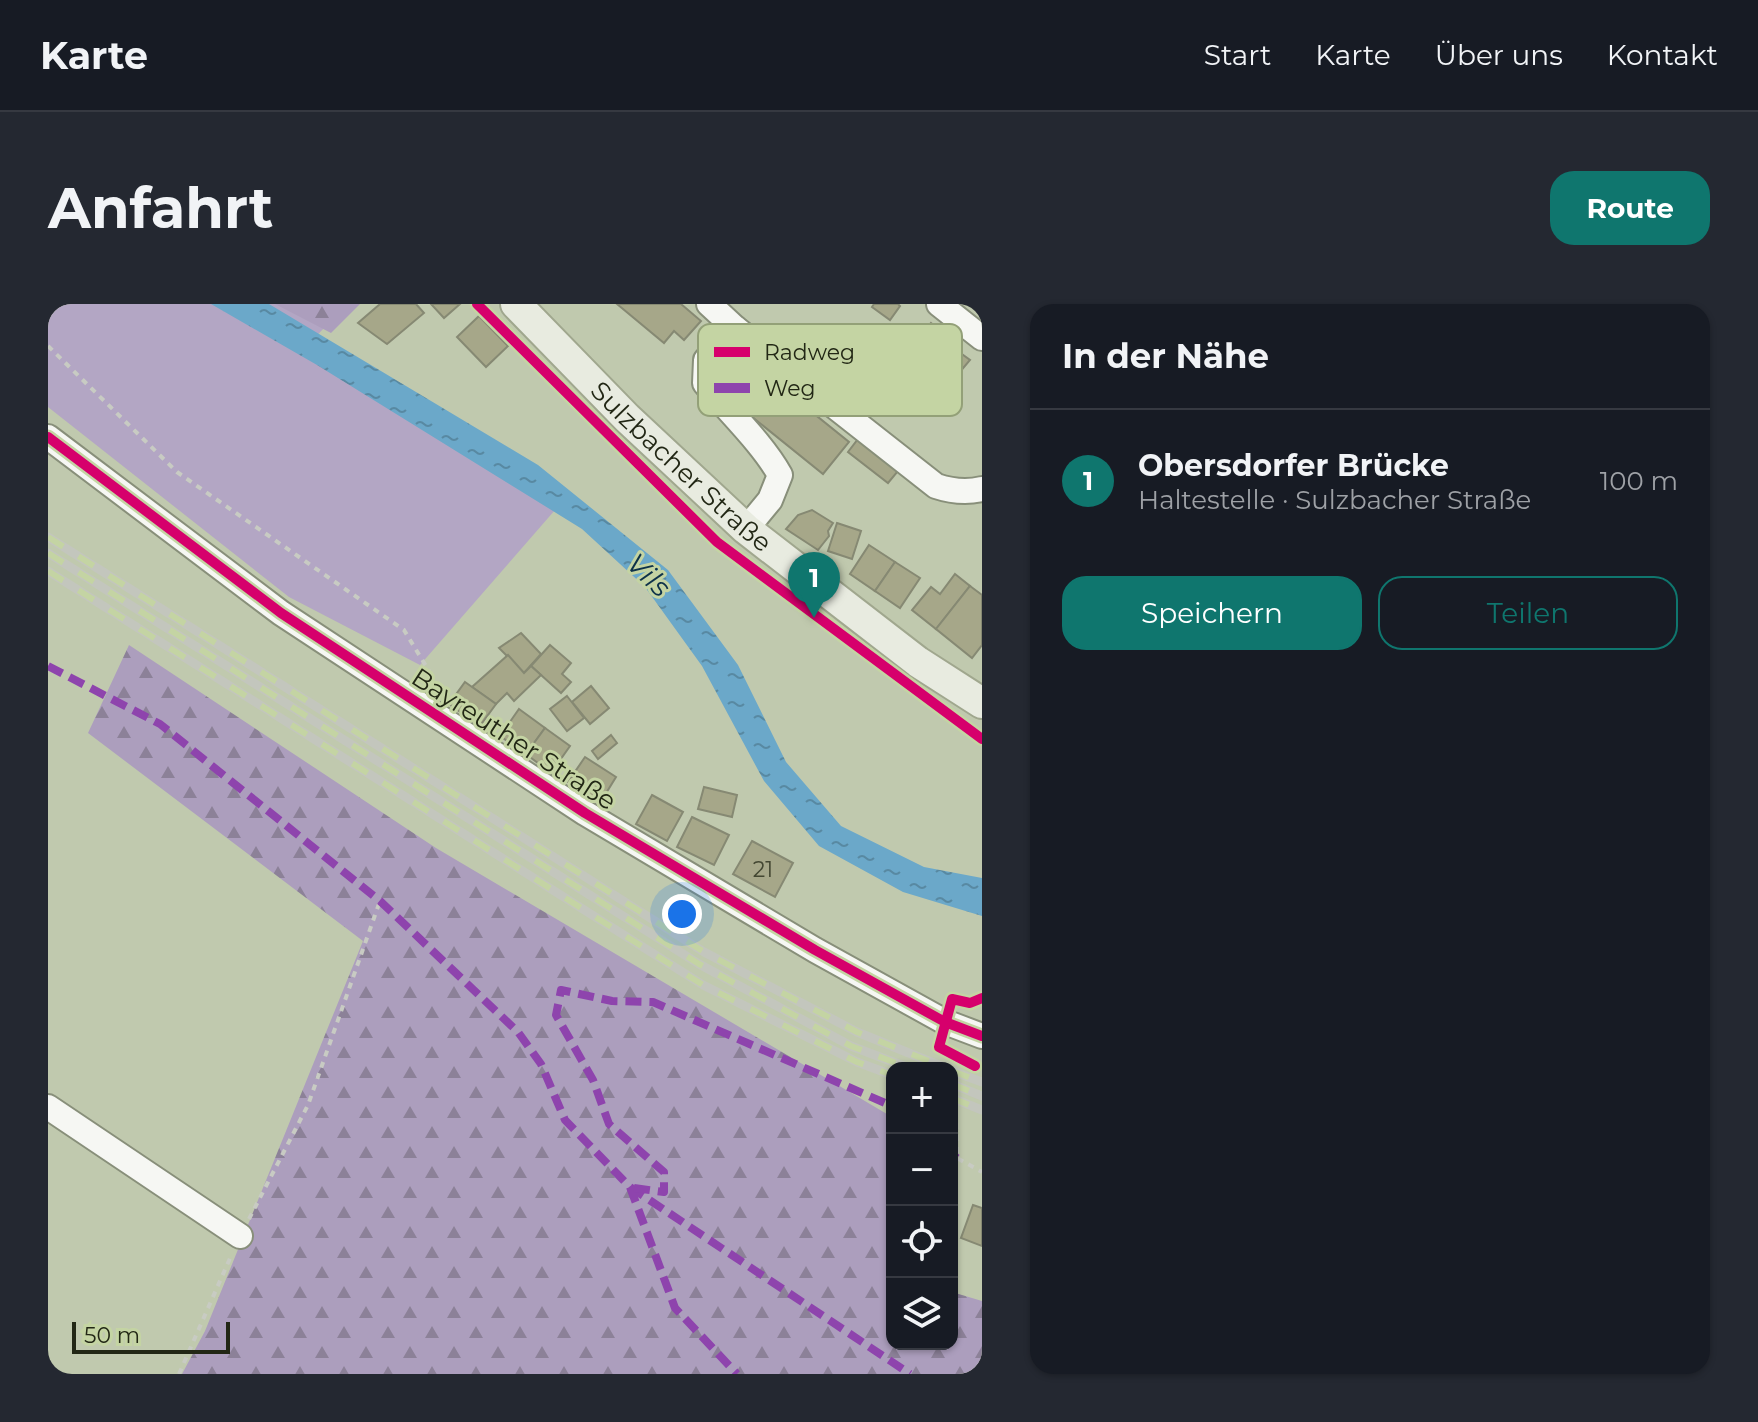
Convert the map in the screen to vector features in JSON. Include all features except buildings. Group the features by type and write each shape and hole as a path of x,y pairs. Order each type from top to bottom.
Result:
{"main road":[{"name":"Sulzbacher Straße","path":"516,304 627,418 746,529 918,662 979,704"}],"street":[{"path":"709,304 731,324"},
{"path":"939,304 982,338"},
{"path":"734,416 770,457 780,475 770,500 746,529"},
{"path":"847,416 936,486 948,490 982,489"},
{"name":"Bayreuther Straße","path":"48,437 281,613 585,813 751,914 945,1022 982,1036"},
{"path":"48,1107 240,1236"}],"path":[{"path":"48,346 177,472 404,630 429,671 427,708"},
{"path":"179,1374 240,1236 308,1105 380,901"},
{"path":"956,1134 957,1158 982,1172"}],"shaded area":[{"path":"48,304 347,304 303,350 562,502 420,665 289,597 48,407"}],"green space":[{"path":"275,304 360,304 331,333"},
{"path":"129,645 436,848 886,1113 886,1350 958,1350 958,1294 982,1301 982,1374 182,1374 205,1331 363,941 88,733"}],"water":[{"name":"Vils","path":"211,304 269,304 538,465 668,570 738,665 786,762 841,826 924,867 982,878 982,916 903,892 819,846 764,781 702,666 645,587 582,529 317,365"}],"railway":[{"path":"48,537 704,952 857,1032 931,1062"},
{"path":"48,553 699,964 851,1046 893,1062"},
{"path":"48,571 703,985 857,1062 886,1073"},
{"path":"958,1073 982,1082"},
{"path":"958,1086 982,1096"},
{"path":"958,1100 982,1110"}],"marked path":[{"path":"48,666 160,724 380,901 518,1032 541,1064 565,1120 630,1187 910,1374"},
{"path":"634,1188 664,1192 664,1172 609,1124 593,1080 556,1015 561,990 612,1001 653,1002 886,1103"},
{"path":"630,1187 675,1308 737,1374"}],"cycle path":[{"path":"477,304 717,542 982,739"},
{"path":"48,437 281,613 585,813 815,950 945,1022 982,1036"},
{"path":"975,1066 939,1047 952,999 970,1003 982,998"}],"place":[{"name":"Obersdorfer Brücke","path":"814,618"}]}
